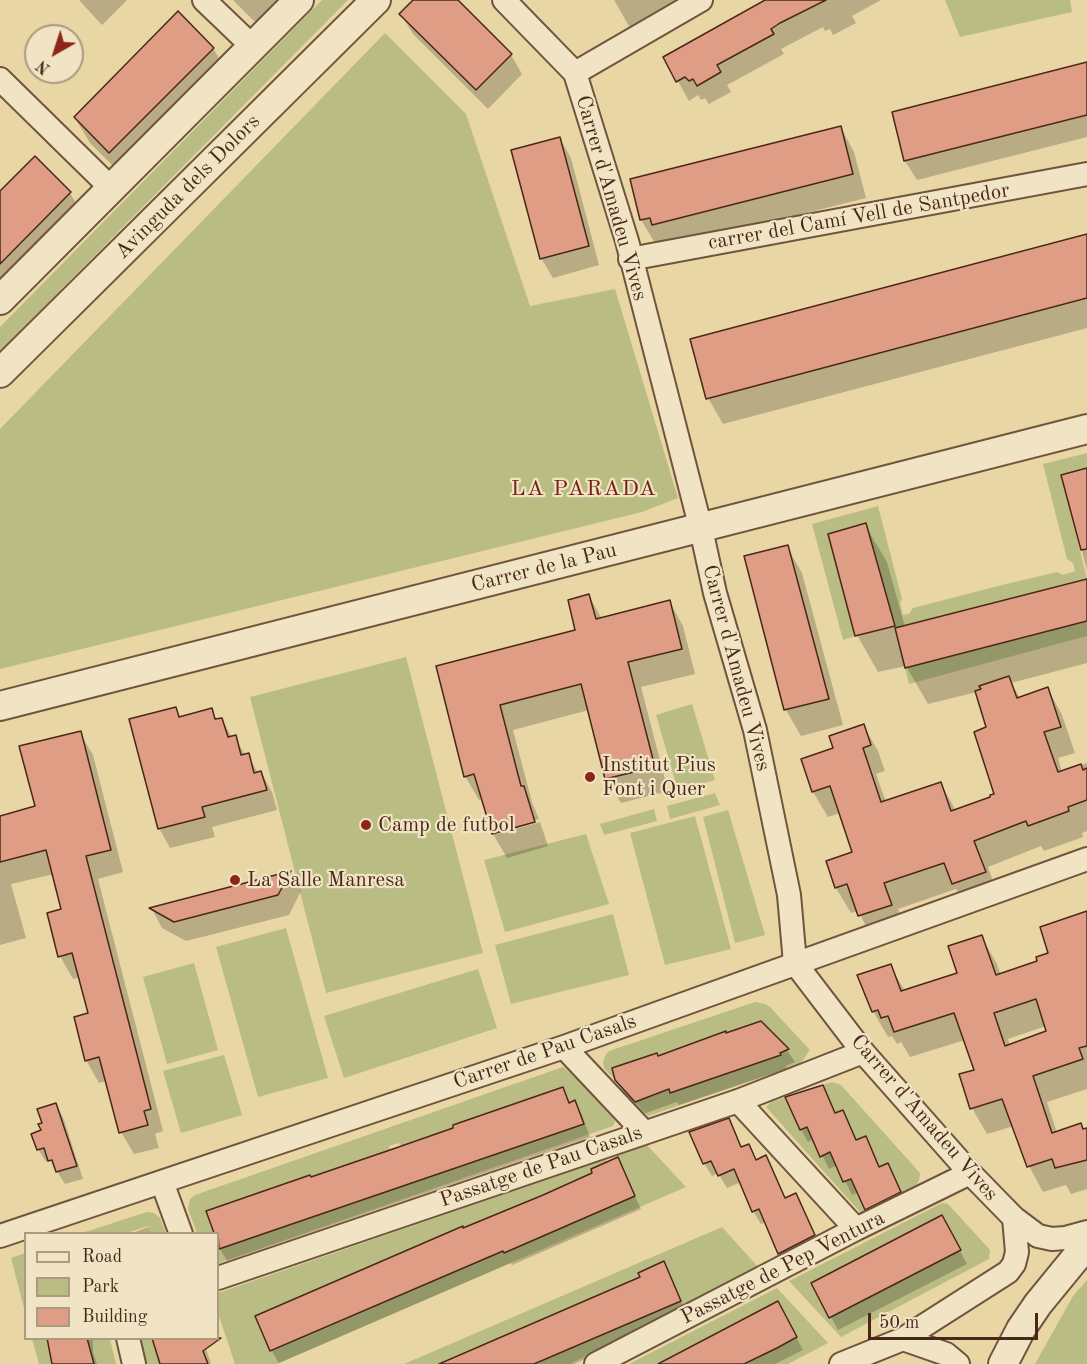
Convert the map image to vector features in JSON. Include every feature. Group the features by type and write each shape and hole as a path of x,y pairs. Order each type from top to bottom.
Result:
{"street":[{"path":"204,0 252,46"},
{"path":"0,300 299,0"},
{"name":"Avinguda dels Dolors","path":"0,373 376,0"},
{"name":"Carrer d'Amadeu Vives","path":"504,0 575,73 627,241 716,593 757,742 789,895 795,963 863,1052 970,1173 1014,1218 1038,1236 1052,1239 1087,1232"},
{"path":"575,73 701,0"},
{"path":"0,79 111,188"},
{"name":"carrer del Camí Vell de Santpedor","path":"630,259 1087,174"},
{"name":"Carrer de la Pau","path":"0,706 1087,429"},
{"name":"Carrer de Pau Casals","path":"0,1236 564,1047 1087,859"},
{"path":"564,1047 644,1132"},
{"name":"Passatge de Pau Casals","path":"219,1278 738,1101 863,1052"},
{"path":"738,1101 856,1230"},
{"name":"Passatge de Pep Ventura","path":"596,1364 970,1173"},
{"path":"162,1182 181,1232"},
{"path":"842,1364 903,1339 1008,1272 1014,1264 1017,1252 1014,1218"},
{"path":"1003,1364 1033,1311 1087,1244"},
{"path":"903,1339 946,1354 958,1364"},
{"path":"128,1340 134,1364"}],"green space":[{"path":"322,0 348,0 0,351 0,327"},
{"path":"945,0 1070,0 1072,12 960,37"},
{"path":"385,33 466,114 530,306 615,289 678,498 642,512 0,669 0,429"},
{"path":"1087,453 1087,468 1061,475 1087,579 895,628 866,524 828,534 855,636 843,640 812,524 878,506 902,599 900,603 903,615 909,614 913,608 1002,585 1057,572 1063,575 1075,571 1073,563 1067,559 1043,464"},
{"path":"1087,621 1087,636 909,684 905,668"},
{"name":"Camp de futbol","path":"406,657 483,953 326,993 250,697"},
{"path":"692,704 715,780 678,791 656,715"},
{"path":"715,793 720,805 670,819 667,806"},
{"path":"654,809 657,821 604,835 600,824"},
{"path":"728,810 765,935 735,943 703,817"},
{"path":"695,816 731,949 665,965 630,833"},
{"path":"586,834 609,904 505,932 484,860"},
{"path":"613,914 629,975 511,1004 495,945"},
{"path":"286,928 328,1078 258,1097 216,947"},
{"path":"194,963 218,1050 167,1064 143,977"},
{"path":"478,969 497,1028 344,1078 324,1016"},
{"path":"755,1002 770,1007 810,1050 800,1064 648,1116 635,1102 669,1089 780,1056 782,1042 771,1030 765,1032 761,1021 726,1033 725,1031 658,1056 656,1053 613,1068 615,1080 604,1068 603,1062 609,1051"},
{"path":"224,1055 242,1115 181,1133 163,1071"},
{"path":"563,1067 615,1122 613,1126 219,1263 219,1249 322,1214 310,1175 207,1211 214,1232 197,1232 188,1209 190,1199 195,1195","holes":["563,1088 569,1103 575,1101 584,1123 466,1163 453,1125","429,1136 441,1173 351,1204 338,1168 390,1150 389,1146 399,1143 401,1146"]},
{"path":"832,1082 841,1085 920,1173 915,1187 863,1213 766,1107 771,1102"},
{"path":"646,1144 686,1187 277,1364 235,1364 219,1316 219,1293 606,1159 607,1162 591,1169 592,1173 489,1217 504,1253 635,1196 617,1155","holes":["463,1227 478,1262 271,1352 255,1316"]},
{"path":"942,1203 948,1204 990,1250 989,1259 841,1337 789,1281"},
{"path":"147,1212 154,1213 160,1218 166,1232 151,1232 148,1226 129,1232 85,1232"},
{"path":"722,1227 759,1268 570,1364 404,1364","holes":["664,1262 681,1301 580,1344 534,1323 640,1277 638,1273"]},
{"path":"24,1254 24,1308 11,1258"},
{"path":"1087,1280 1087,1364 1035,1364 1073,1296"},
{"path":"777,1288 828,1343 788,1364 629,1364"},
{"path":"32,1340 48,1340 53,1364 39,1364"},
{"path":"87,1340 110,1340 116,1364 94,1364"},
{"path":"139,1340 152,1340 160,1364 146,1364"}],"building":[{"path":"413,0 458,0 512,54 476,90 399,14"},
{"path":"765,0 826,0 780,23 771,29 774,34 717,65 721,72 697,86 693,79 689,81 685,77 676,82 663,57"},
{"path":"178,11 214,48 109,153 74,117"},
{"path":"1087,62 1087,115 904,161 892,112"},
{"path":"841,126 853,174 652,225 650,218 640,220 630,179"},
{"path":"560,137 589,246 540,259 511,150"},
{"path":"35,156 71,192 0,264 0,191"},
{"path":"1087,234 1087,298 706,399 690,339"},
{"path":"1087,468 1087,549 1081,550 1061,475"},
{"path":"866,523 895,626 855,636 828,534"},
{"path":"788,545 829,699 784,710 744,556"},
{"path":"1087,579 1087,621 905,668 895,628"},
{"path":"589,594 596,619 670,600 682,649 628,662 655,767 605,779 581,684 500,705 521,786 524,786 535,822 492,834 474,774 464,777 436,666 575,630 568,600"},
{"path":"1009,676 1017,698 1048,687 1061,727 1044,732 1058,772 1081,764 1083,770 1087,768 1087,800 1068,807 1069,811 1028,826 1026,821 974,841 986,872 952,884 944,863 884,883 892,905 858,916 847,884 835,888 826,861 852,852 830,786 812,792 801,759 833,748 829,736 864,724 871,745 863,748 881,802 941,782 951,811 990,797 994,794 974,732 986,727 975,691 981,689 979,686"},
{"path":"176,707 179,717 212,708 215,719 222,718 228,737 236,735 241,755 249,753 254,773 261,771 267,790 202,807 205,817 158,829 129,719"},
{"path":"81,731 111,850 86,856 151,1109 144,1111 148,1125 119,1133 99,1057 85,1061 74,1017 88,1013 72,953 58,957 47,913 61,909 46,850 0,862 0,816 35,806 19,746"},
{"path":"291,871 278,895 174,922 149,908"},
{"path":"1087,911 1087,1046 1079,1048 1083,1059 1033,1076 1052,1133 1081,1123 1083,1129 1087,1128 1087,1160 1055,1168 1052,1159 1027,1167 1002,1099 970,1109 959,1074 974,1070 954,1013 894,1032 888,1016 881,1018 878,1010 872,1012 857,975 891,964 901,991 957,973 948,946 982,935 996,975 1037,961 1036,957 1048,953 1040,927","holes":["1036,999 1046,1031 1005,1046 994,1013"]},
{"path":"761,1021 789,1049 780,1053 781,1055 670,1093 669,1089 635,1102 615,1080 612,1068 657,1053 658,1056"},
{"path":"823,1085 835,1113 843,1110 856,1140 866,1136 879,1167 888,1163 901,1192 865,1210 851,1179 843,1182 830,1152 820,1157 807,1127 800,1130 785,1097"},
{"path":"563,1087 569,1103 575,1100 584,1124 219,1249 219,1232 214,1232 206,1211 390,1150 453,1128 453,1125"},
{"path":"56,1103 77,1166 56,1172 52,1160 48,1161 44,1148 37,1150 31,1134 41,1130 38,1124 42,1123 37,1109"},
{"path":"729,1118 741,1147 749,1144 756,1160 766,1155 785,1198 796,1193 815,1235 778,1254 759,1209 752,1212 734,1169 718,1176 711,1161 703,1164 689,1132"},
{"path":"618,1157 635,1196 270,1351 255,1316 463,1226 463,1228 543,1195 592,1173 591,1169"},
{"path":"942,1215 961,1250 829,1318 811,1283"},
{"path":"664,1261 681,1301 534,1364 439,1364 640,1277 638,1273"},
{"path":"778,1301 797,1337 777,1348 744,1364 658,1364"},
{"path":"47,1340 88,1340 94,1364 52,1364"},
{"path":"153,1340 218,1340 203,1351 208,1364 160,1364"}],"place":[{"name":"Institut Pius Font i Quer","path":"590,777"},
{"name":"Camp de futbol","path":"366,825"},
{"name":"La Salle Manresa","path":"235,880"}],"district":[{"name":"LA PARADA","path":"584,489"}]}
